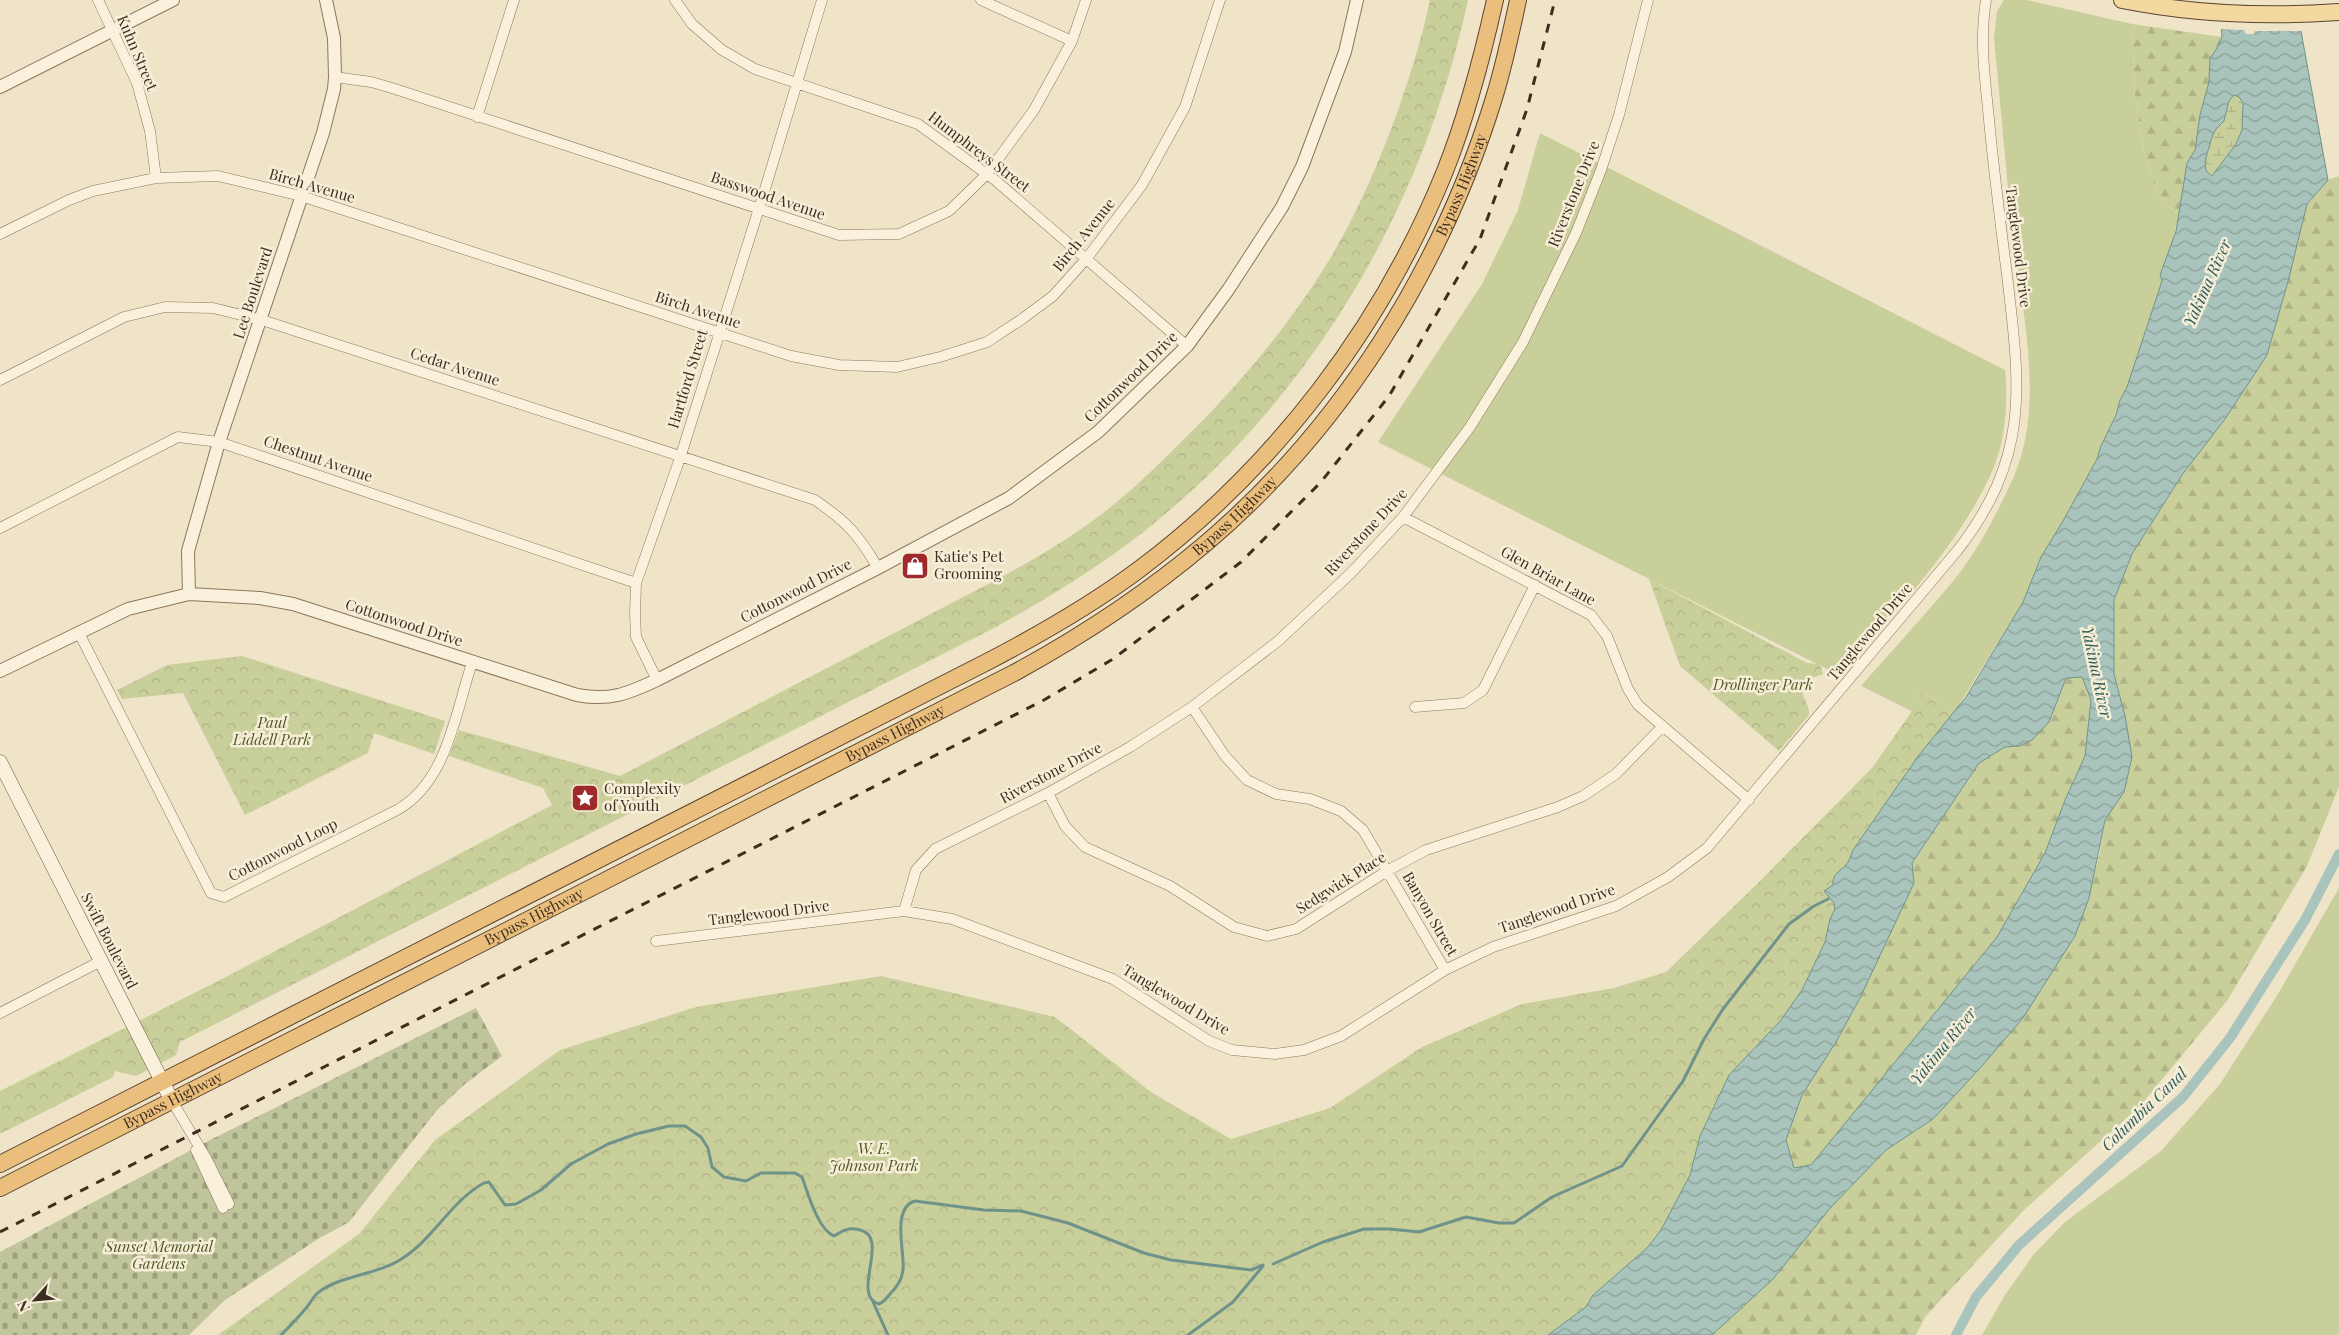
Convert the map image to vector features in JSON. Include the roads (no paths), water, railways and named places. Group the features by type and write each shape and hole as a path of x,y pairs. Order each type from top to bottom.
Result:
{"highway":[{"name":"Bypass Highway","path":"0,1164 1035,637 1108,591 1177,538 1217,504 1288,430 1320,390 1376,309 1401,264 1445,171 1473,90 1495,0"},
{"name":"Bypass Highway","path":"0,1188 1014,673 1064,646 1118,611 1206,543 1248,505 1325,420 1364,368 1418,280 1446,224 1474,156 1495,97 1518,0"}],"main road":[{"path":"2122,0 2152,6 2215,12 2339,12"},
{"name":"Swift Boulevard","path":"0,762 172,1101"}],"street":[{"name":"Kuhn Street","path":"98,0 139,91 150,131 156,178"},
{"path":"0,87 113,32 173,0"},
{"name":"Lee Boulevard","path":"189,594 188,551 219,442 262,320 301,196 323,134 334,89 334,38 326,0"},
{"path":"477,117 514,0"},
{"name":"Humphreys Street","path":"675,0 692,24 722,50 755,68 918,124 987,174 1087,258 1187,346"},
{"name":"Hartford Street","path":"657,680 636,637 636,583 680,458 798,84 822,0"},
{"path":"981,0 1072,41"},
{"name":"Basswood Avenue","path":"335,78 371,82 392,88 839,236 899,234 949,212 987,174 1034,110 1072,41 1086,0"},
{"name":"Birch Avenue","path":"0,234 93,191 156,178 218,176 301,196 791,356 839,366 897,367 940,358 987,342 1053,296 1087,258 1142,185 1185,107 1220,0"},
{"name":"Cottonwood Drive","path":"0,672 128,609 189,594 260,598 293,604 577,696 594,698 628,694 657,680 878,568 1009,498 1098,432 1187,346 1228,290 1282,206 1302,167 1344,52 1357,0"},
{"name":"Riverstone Drive","path":"904,911 916,870 935,849 1048,793 1130,747 1192,707 1277,642 1351,572 1404,517 1470,427 1523,342 1576,233 1619,115 1648,0"},
{"name":"Tanglewood Drive","path":"656,941 904,911 952,919 1114,979 1209,1041 1232,1050 1275,1054 1323,1044 1341,1036 1445,970 1493,947 1616,906 1668,877 1707,848 1968,537 1991,500 2004,466 2017,411 2018,373 1991,147 1982,50 1986,0"},
{"name":"Cedar Avenue","path":"0,380 124,316 165,307 213,308 262,320 680,458 815,500 841,518 862,541 878,568"},
{"name":"Chestnut Avenue","path":"0,528 178,437 219,442 636,583"},
{"name":"Glen Briar Lane","path":"1404,517 1591,615 1607,636 1628,689 1638,705 1749,800"},
{"path":"1415,707 1464,703 1483,690 1535,585"},
{"name":"Cottonwood Loop","path":"79,633 211,893 224,897 397,810 417,796 434,774 472,663"},
{"name":"Banyon Street","path":"1192,707 1225,756 1247,780 1276,794 1310,798 1341,810 1363,830 1445,970"},
{"name":"Sedgwick Place","path":"1048,793 1065,826 1085,847 1170,886 1234,927 1267,936 1296,929 1386,870 1426,850 1558,807 1583,796 1616,774 1663,726"},
{"path":"0,1013 101,961"},
{"name":"Swift Boulevard","path":"172,1101 190,1135 200,1162 226,1206"}],"water":[{"name":"Yakima River","path":"2310,15 2301,31 2328,180 2307,204 2289,278 2267,355 2225,419 2182,475 2132,554 2114,600 2114,674 2125,716 2132,757 2124,792 2105,820 2089,898 2075,936 2023,1018 1981,1067 1933,1119 1886,1150 1831,1207 1773,1279 1712,1335 1548,1335 1586,1307 1593,1295 1648,1247 1661,1230 1690,1175 1700,1136 1729,1075 1781,1020 1802,990 1825,942 1830,919 1835,909 1834,903 1824,891 1833,885 1836,874 1847,864 1853,850 1919,755 1966,697 2023,602 2041,557 2097,459 2127,387 2162,281 2160,275 2176,231 2187,163 2195,150 2200,115 2209,82 2210,58 2222,37 2221,22","holes":["2234,95 2239,97 2243,103 2242,130 2236,144 2212,176 2206,171 2205,161 2212,137 2216,129 2224,121 2229,101","2082,677 2091,700 2085,756 2065,800 2045,853 1997,937 1811,1165 1794,1168 1786,1140 1802,1095 1836,1042 1860,998 1914,883 1912,863 1979,763 2005,747 2020,746 2032,740 2049,722 2066,678"]}],"waterway":[{"name":"Columbia Canal","path":"1956,1335 1976,1297 2019,1245 2183,1097 2230,1038 2305,920 2339,854"},
{"path":"1273,1264 1323,1242 1364,1229 1419,1232 1466,1217 1499,1223 1514,1223 1552,1197 1622,1166 1683,1081 1704,1039 1723,1009 1789,924 1814,906 1828,899"},
{"path":"281,1335 301,1314 317,1293 328,1286 393,1264 403,1258 425,1240 462,1199 484,1183 489,1182 505,1205 516,1204 541,1190 571,1164 608,1144 636,1134 669,1126 685,1126 701,1137 708,1148 712,1167 724,1177 746,1181 761,1173 795,1173 802,1177 818,1219 828,1232 834,1236 853,1229 860,1230 869,1235 872,1243 872,1254 868,1290 871,1299 879,1304 895,1289 902,1277 901,1221 903,1212 908,1205 915,1201 984,1210 1021,1211 1068,1223 1144,1253 1171,1260 1251,1270 1263,1265"},
{"path":"1188,1335 1233,1302 1263,1266"},
{"path":"873,1302 888,1335"}],"railway":[{"path":"0,1232 1044,700 1113,659 1241,562 1321,482 1389,396 1480,239 1527,109 1555,0"}],"place":[{"name":"Katie's Pet Grooming","path":"915,566"},
{"name":"Complexity of Youth","path":"585,798"}],"park label":[{"name":"Drollinger Park","path":"1763,685"},
{"name":"Paul Liddell Park","path":"272,732"},
{"name":"W. E. Johnson Park","path":"874,1158"},
{"name":"Sunset Memorial Gardens","path":"159,1256"}]}
